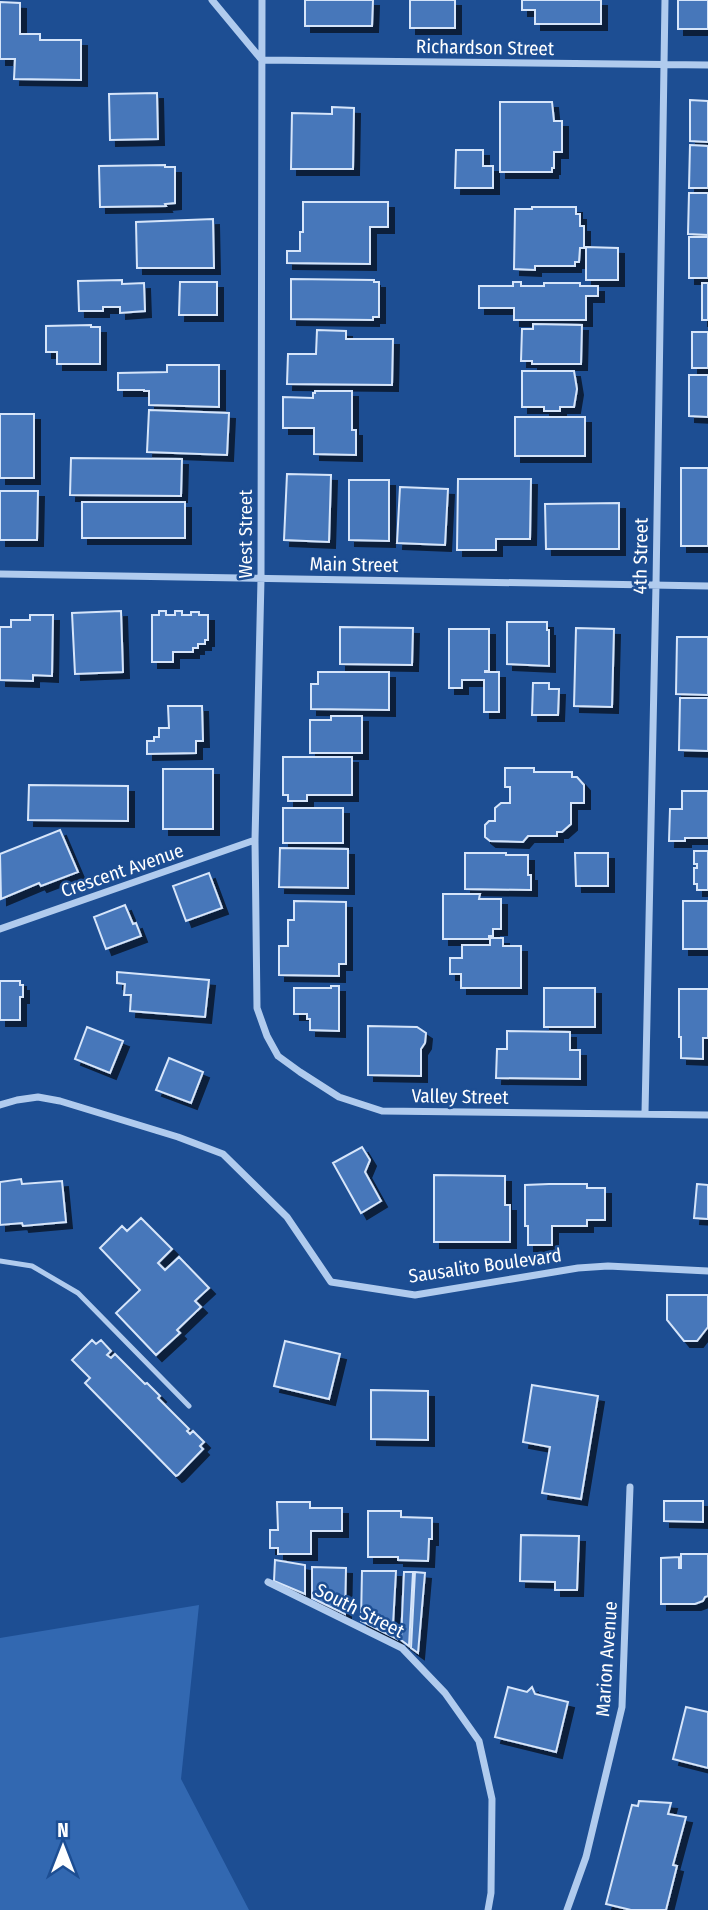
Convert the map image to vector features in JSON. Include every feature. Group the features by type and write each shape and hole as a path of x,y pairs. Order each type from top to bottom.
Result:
{"street":[{"path":"212,0 262,60"},
{"name":"West Street","path":"257,1008 255,840 261,579 262,0"},
{"name":"4th Street","path":"645,1113 665,0"},
{"name":"Richardson Street","path":"262,60 708,65"},
{"name":"Main Street","path":"0,574 708,586"},
{"name":"Crescent Avenue","path":"0,929 255,840"},
{"name":"Valley Street","path":"257,1008 278,1056 339,1097 382,1111 708,1115"},
{"name":"Sausalito Boulevard","path":"0,1105 38,1097 60,1101 178,1137 223,1154 287,1217 331,1282 415,1295 578,1268 608,1266 708,1271"},
{"name":"Marion Avenue","path":"567,1910 586,1857 622,1707 630,1487"},
{"name":"South Street","path":"268,1582 402,1648 445,1693 479,1741 492,1799 491,1893 488,1910"}],"lane":[{"path":"0,1261 32,1266 78,1293 189,1406"}],"shaded area":[{"path":"199,1605 181,1779 249,1910 0,1910 0,1638"}],"building":[{"path":"305,0 373,0 372,26 305,26"},
{"path":"410,0 455,0 455,28 410,28"},
{"path":"522,0 601,0 601,24 535,24 535,10 522,10"},
{"path":"678,0 708,0 708,29 678,29"},
{"path":"0,2 20,3 20,34 40,34 40,40 81,40 81,80 14,79 15,59 0,59"},
{"path":"157,93 158,139 110,140 109,94"},
{"path":"690,100 708,101 708,142 690,141"},
{"path":"500,102 552,102 554,121 562,121 562,152 554,152 552,172 500,172"},
{"path":"332,107 354,108 353,169 291,169 292,113 332,114"},
{"path":"690,145 708,146 708,188 689,188"},
{"path":"456,150 483,150 483,166 493,166 493,188 455,188"},
{"path":"99,166 175,167 175,203 165,204 166,206 100,207"},
{"path":"689,193 708,193 708,235 688,234"},
{"path":"303,202 388,202 388,227 370,227 370,264 287,263 287,251 300,251"},
{"path":"576,207 576,214 580,214 580,226 584,226 584,248 580,248 579,262 575,262 575,266 514,269 515,209"},
{"path":"213,219 214,268 137,268 136,222"},
{"path":"689,237 708,237 708,278 689,278"},
{"path":"586,247 618,248 618,280 586,280"},
{"path":"291,279 379,282 379,317 373,317 373,320 291,319"},
{"path":"122,280 122,284 144,283 145,311 120,313 120,307 103,307 103,311 79,311 78,281"},
{"path":"180,282 217,282 217,315 179,315"},
{"path":"513,282 521,282 521,286 580,283 580,286 598,286 598,296 586,296 586,320 514,320 514,308 479,308 479,286 513,286"},
{"path":"702,283 708,283 708,320 702,320"},
{"path":"533,324 582,325 581,364 532,364 532,361 521,361 522,329 533,329"},
{"path":"46,326 100,327 100,364 57,364 57,352 46,352"},
{"path":"317,330 346,331 346,339 393,339 392,385 287,384 288,354 316,354"},
{"path":"692,332 708,332 708,368 692,368"},
{"path":"167,365 219,365 219,407 149,405 149,391 118,390 118,373 167,372"},
{"path":"522,371 574,371 577,389 574,407 560,407 560,411 544,411 544,407 522,407"},
{"path":"689,375 708,375 708,417 689,416"},
{"path":"315,391 352,391 352,430 356,430 356,455 314,454 314,428 283,428 283,397 313,398"},
{"path":"149,410 229,413 227,455 147,452"},
{"path":"0,414 34,414 34,478 0,478"},
{"path":"515,417 585,417 585,456 515,456"},
{"path":"71,458 182,459 181,496 70,495"},
{"path":"681,468 708,468 708,546 681,546"},
{"path":"287,474 331,475 329,542 284,540"},
{"path":"458,479 531,479 530,539 496,539 496,550 457,550"},
{"path":"349,480 389,480 389,541 349,540"},
{"path":"400,487 448,489 445,545 397,543"},
{"path":"0,491 38,491 37,540 0,540"},
{"path":"82,502 185,502 185,538 82,538"},
{"path":"619,503 619,549 546,549 545,504"},
{"path":"121,611 123,672 75,674 72,613"},
{"path":"159,611 166,611 166,615 175,615 175,611 182,611 182,615 199,612 199,615 208,615 208,640 205,640 205,644 198,644 198,648 193,648 193,652 173,652 173,662 152,662 152,615 159,615"},
{"path":"30,615 53,615 52,676 33,675 33,681 0,680 0,627 11,627 11,620 30,620"},
{"path":"507,622 547,622 549,666 507,664"},
{"path":"340,627 413,628 412,665 340,664"},
{"path":"576,628 614,629 612,707 574,706"},
{"path":"449,629 489,629 489,671 485,672 499,672 499,712 484,712 484,680 462,680 462,688 449,688"},
{"path":"677,637 708,637 708,695 676,694"},
{"path":"318,672 389,672 389,710 311,709 311,684 318,684"},
{"path":"533,683 549,683 549,689 559,689 558,715 532,715"},
{"path":"680,698 708,698 708,751 679,750"},
{"path":"168,706 202,706 203,741 196,741 196,753 147,754 147,741 154,741 154,737 159,737 159,728 169,728"},
{"path":"331,716 362,716 362,753 310,753 310,720 331,720"},
{"path":"283,757 352,757 352,795 307,795 307,801 288,801 288,795 283,795"},
{"path":"505,768 534,768 534,772 572,772 572,777 577,777 584,785 584,803 571,803 571,824 562,832 557,832 557,836 528,836 523,842 490,841 485,837 485,825 489,821 495,821 495,808 501,803 510,803 510,787 505,787"},
{"path":"163,769 213,769 213,829 163,829"},
{"path":"29,785 128,786 128,821 28,820"},
{"path":"682,791 708,791 708,838 669,841 670,809 682,809"},
{"path":"283,808 343,808 343,843 283,843"},
{"path":"60,830 78,872 41,886 39,883 1,899 0,854"},
{"path":"280,848 348,849 348,888 279,887"},
{"path":"694,851 708,851 708,890 697,890 697,884 694,884 694,868 697,868 697,864 694,864"},
{"path":"465,853 528,855 531,890 465,889"},
{"path":"575,853 608,853 608,886 576,886"},
{"path":"209,873 222,908 186,921 173,886"},
{"path":"443,894 480,894 479,899 501,899 501,929 493,929 493,936 489,936 489,939 443,939"},
{"path":"294,901 346,902 346,964 339,964 339,976 279,975 279,946 288,946 288,920 294,920"},
{"path":"683,901 708,901 708,949 683,949"},
{"path":"125,905 141,936 106,949 94,917"},
{"path":"490,938 503,938 503,946 521,946 521,988 461,988 461,974 450,974 450,958 462,958 462,945 490,945"},
{"path":"117,972 209,980 205,1017 130,1011 131,995 124,995 125,984 117,983"},
{"path":"0,981 20,981 20,985 23,985 20,1020 0,1020"},
{"path":"339,986 339,1031 310,1030 307,1014 294,1014 294,988"},
{"path":"544,988 595,988 595,1027 544,1027"},
{"path":"679,989 708,989 708,1038 703,1038 703,1059 681,1058"},
{"path":"368,1026 417,1027 426,1033 421,1049 421,1076 368,1075"},
{"path":"87,1027 123,1041 110,1073 75,1059"},
{"path":"507,1031 570,1032 570,1050 580,1050 580,1079 496,1078 497,1049 507,1049"},
{"path":"169,1058 203,1072 191,1103 156,1090"},
{"path":"362,1147 370,1160 365,1172 381,1201 361,1213 333,1163"},
{"path":"434,1175 505,1176 505,1205 510,1205 510,1242 434,1242"},
{"path":"21,1179 22,1184 62,1181 66,1222 0,1225 0,1182"},
{"path":"587,1184 587,1188 605,1188 605,1220 587,1220 587,1226 552,1226 552,1245 528,1245 525,1185"},
{"path":"697,1184 708,1185 708,1219 694,1218"},
{"path":"141,1218 172,1249 158,1263 165,1270 179,1257 209,1288 195,1301 201,1307 177,1330 180,1333 156,1355 116,1313 140,1290 100,1248 122,1226 127,1231"},
{"path":"667,1295 708,1295 708,1327 697,1341 684,1341 667,1320"},
{"path":"92,1340 96,1344 101,1340 111,1351 107,1355 111,1358 115,1354 160,1396 158,1398 189,1429 187,1431 190,1434 193,1431 204,1442 200,1446 203,1449 178,1475 176,1476 85,1383 90,1378 72,1360"},
{"path":"285,1341 340,1354 329,1399 274,1386"},
{"path":"532,1385 598,1396 581,1499 542,1493 550,1447 523,1442"},
{"path":"371,1390 428,1391 428,1440 371,1439"},
{"path":"664,1501 703,1501 703,1522 664,1521"},
{"path":"277,1502 310,1502 310,1508 342,1508 342,1531 311,1531 311,1554 278,1554 278,1548 270,1548 270,1530 278,1530"},
{"path":"368,1511 401,1511 401,1517 432,1518 428,1561 368,1557"},
{"path":"521,1535 579,1536 577,1590 555,1590 555,1582 520,1581"},
{"path":"681,1554 708,1554 708,1596 695,1604 661,1604 661,1558 679,1557 681,1568"},
{"path":"275,1560 305,1565 305,1594 274,1581"},
{"path":"312,1567 346,1568 345,1614 312,1598"},
{"path":"362,1571 396,1571 393,1625 397,1625 397,1639 361,1621"},
{"path":"404,1572 413,1572 409,1646 401,1640"},
{"path":"415,1572 425,1573 418,1653 411,1648"},
{"path":"508,1687 527,1692 532,1687 535,1694 568,1702 556,1752 495,1737"},
{"path":"686,1707 708,1712 708,1768 673,1759"},
{"path":"639,1801 671,1803 668,1814 686,1817 673,1865 677,1866 666,1910 631,1910 606,1904 632,1805 638,1806"}]}
